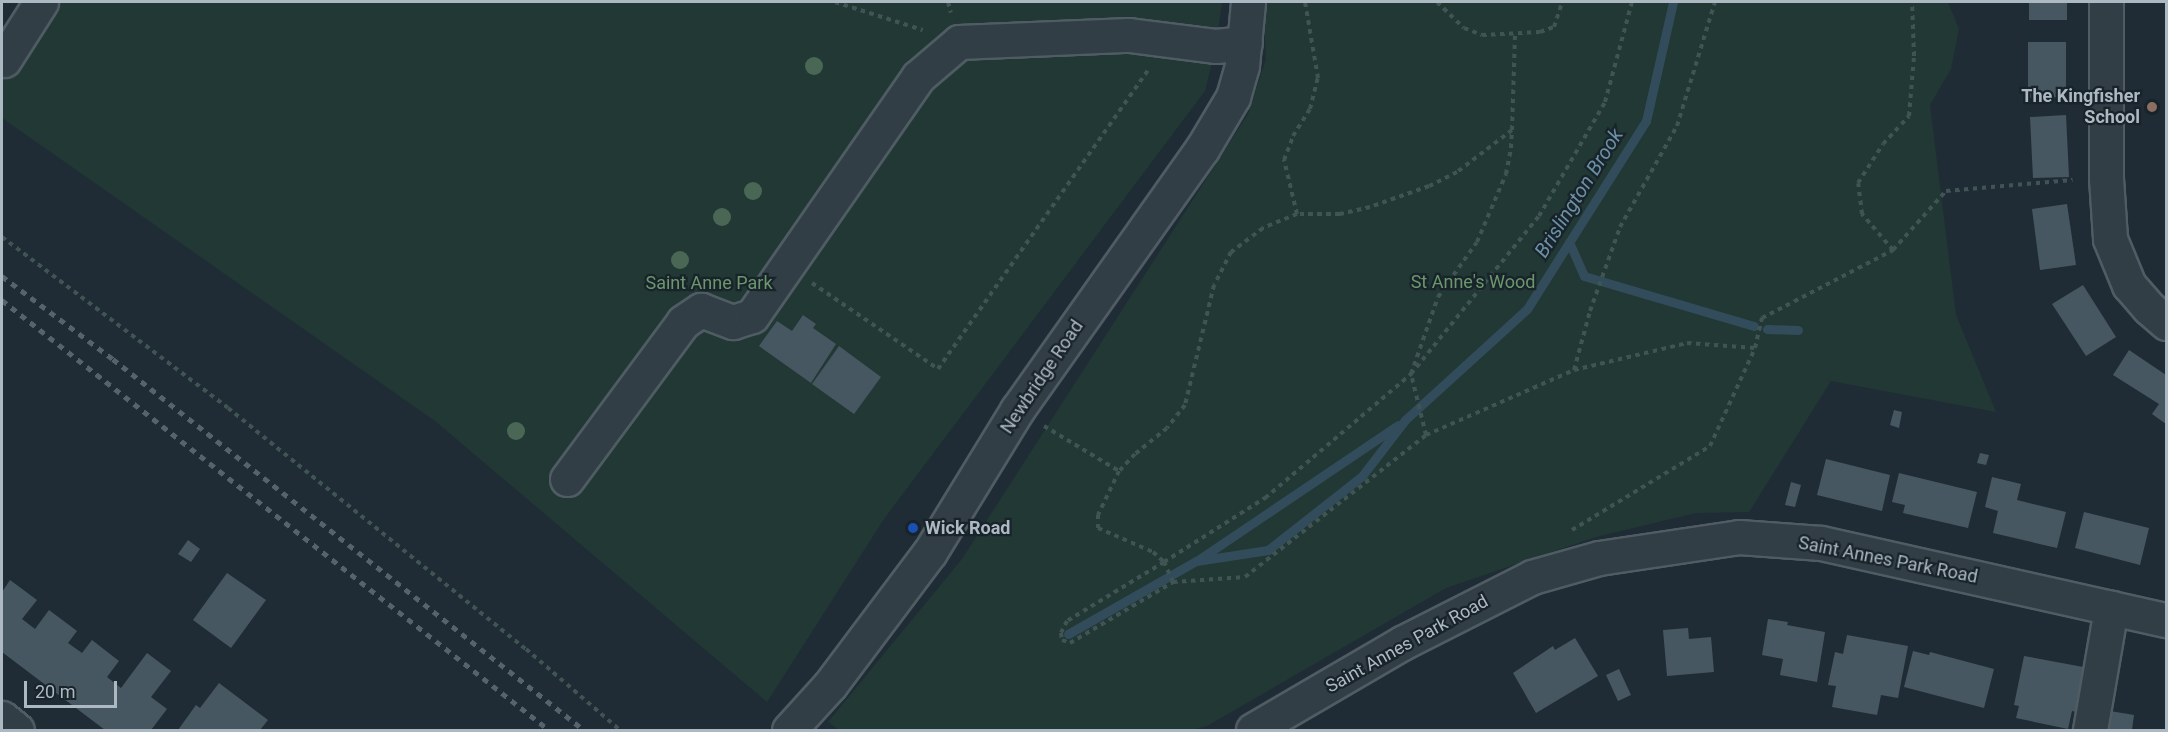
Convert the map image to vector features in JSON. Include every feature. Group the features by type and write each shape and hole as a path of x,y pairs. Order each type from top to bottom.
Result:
{"street":[{"path":"4,60 41,2"},
{"name":"Newbridge Road","path":"789,730 830,685 930,552 1017,410 1202,149 1233,97 1245,43 1248,2"},
{"path":"2106,2 2106,177 2110,239 2121,271 2138,297 2166,323"},
{"path":"567,479 683,322 701,310 733,322 752,316 918,77 959,42 1129,35 1216,46 1245,43"},
{"name":"Saint Annes Park Road","path":"1253,730 1402,643 1532,577 1599,558 1739,537 1821,543 2166,620"},
{"path":"2090,730 2111,608"},
{"path":"2,718 17,730"}],"path":[{"path":"835,2 959,42"},
{"path":"1297,214 1284,160 1293,136 1310,109 1316,93 1318,78 1305,2"},
{"path":"1437,2 1464,28 1473,33 1515,34 1554,27 1562,2"},
{"path":"1632,2 1605,102 1539,216 1411,374 1265,498 1165,563 1067,621 1061,633 1062,640 1070,643 1173,582 1245,577 1426,435 1574,370 1687,343 1755,348"},
{"path":"1574,370 1590,311 1620,227 1677,126 1715,2"},
{"path":"1893,250 1862,214 1858,183 1883,144 1910,116 1914,56 1912,2"},
{"path":"1426,435 1411,374 1438,297 1477,242 1500,192 1509,162 1515,34"},
{"path":"786,265 938,369 1169,40"},
{"path":"1173,582 1165,563 1153,552 1096,525 1104,499 1119,471 1135,454 1167,428 1185,405 1214,285 1231,252 1263,228 1297,214 1312,216 1340,214 1370,207 1429,186 1457,172 1512,130"},
{"path":"1571,531 1710,446 1755,348 1762,318 1893,250 1946,190 2106,177"},
{"path":"2,237 228,408 526,649 620,730"},
{"path":"1017,410 1119,471"}],"green space":[{"name":"Saint Anne Park","path":"51,2 1222,2 1216,46 1205,91 884,519 767,702 435,421 2,118 2,78"},
{"name":"St Anne's Wood","path":"1260,2 1948,2 1959,29 1951,69 1930,105 1956,315 1996,412 1831,381 1749,512 1696,513 1596,537 1446,588 1207,726 1191,730 839,730 828,722 962,559 1248,114 1266,59 1264,22"}],"building":[{"path":"2029,2 2067,2 2067,20 2029,20"},
{"path":"2028,42 2066,42 2066,97 2028,98"},
{"path":"2066,115 2069,177 2033,178 2030,117"},
{"path":"2067,204 2076,265 2040,270 2032,209"},
{"path":"2083,285 2116,337 2086,356 2052,304"},
{"path":"803,315 816,324 813,328 836,344 811,383 759,346 777,321 792,331"},
{"path":"839,346 881,377 854,414 812,384"},
{"path":"2129,350 2166,375 2166,424 2152,414 2159,404 2113,375"},
{"path":"1894,410 1902,412 1899,428 1890,425"},
{"path":"1980,453 1989,455 1986,465 1977,463"},
{"path":"1826,459 1890,475 1882,511 1817,495"},
{"path":"1899,473 1977,492 1968,528 1903,513 1905,505 1892,502"},
{"path":"1992,477 2021,484 2017,500 2066,512 2057,548 1993,533 1998,511 1985,507"},
{"path":"1791,482 1801,485 1795,507 1785,505"},
{"path":"2084,512 2149,528 2140,565 2075,548"},
{"path":"188,540 200,549 191,562 178,554"},
{"path":"227,573 266,600 231,648 193,620"},
{"path":"10,580 37,600 22,619 35,629 49,610 77,631 68,643 82,653 92,640 119,661 107,677 121,688 147,653 171,671 151,697 167,709 151,730 105,730 2,652 2,592"},
{"path":"1768,619 1825,632 1817,682 1780,675 1783,659 1762,655"},
{"path":"1688,628 1689,639 1711,637 1714,672 1667,676 1663,630"},
{"path":"1847,635 1908,646 1898,698 1881,695 1877,715 1832,707 1836,686 1828,685 1835,652 1843,654"},
{"path":"1575,638 1598,676 1536,713 1513,673 1553,646 1555,650"},
{"path":"1913,651 1929,655 1930,652 1994,669 1984,708 1904,687"},
{"path":"2024,656 2094,669 2085,714 2072,711 2068,729 2016,718 2019,706 2014,705"},
{"path":"1619,669 1631,695 1618,701 1606,675"},
{"path":"219,683 268,720 260,730 178,730 196,705 200,708"},
{"path":"2110,711 2134,715 2132,730 2108,729"}],"waterway":[{"name":"Brislington Brook","path":"1068,634 1196,561 1268,550 1362,476 1405,420 1527,309 1646,121 1673,2"},
{"path":"1569,242 1584,276 1754,326"},
{"path":"1767,329 1798,330"},
{"name":"Brislington Brook","path":"1198,560 1398,425"}],"railway":[{"path":"2,276 113,359 584,730"},
{"path":"2,300 549,730"}],"place":[{"name":"The Kingfisher School","path":"2152,107"},
{"name":"Wick Road","path":"913,528"}]}
